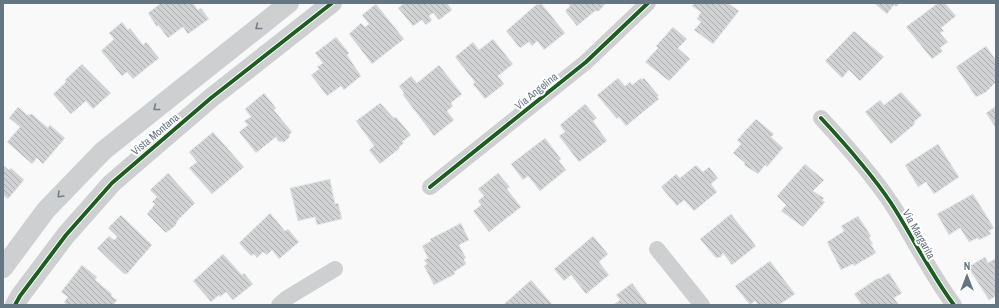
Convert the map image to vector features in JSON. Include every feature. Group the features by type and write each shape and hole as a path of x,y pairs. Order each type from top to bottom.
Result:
{"street":[{"name":"Vista Montana","path":"3,268 46,210 104,151 289,3"},
{"name":"Vista Montana","path":"15,305 20,296 66,235 112,183 229,84 332,3"},
{"name":"Via Angelina","path":"430,187 586,62 648,3"},
{"name":"Via Margarita","path":"821,118 882,190 904,224 936,281 954,305"},
{"path":"657,249 702,305"},
{"path":"279,305 287,298 335,269"}],"building":[{"path":"161,3 193,3 198,10 201,8 209,19 188,34 183,27 168,38 158,25 157,27 148,13"},
{"path":"404,3 447,3 452,10 439,20 433,13 429,16 432,20 426,25 422,20 413,26 398,8"},
{"path":"541,3 565,33 544,50 537,41 532,46 529,42 520,48 506,31 537,4 538,5"},
{"path":"568,3 606,3 599,11 595,11 577,26 565,11 570,6"},
{"path":"695,3 728,3 739,11 713,44 694,30 701,22 697,19 701,12 692,6"},
{"path":"874,3 900,3 896,7 894,5 887,14"},
{"path":"938,3 945,3 956,16 941,28 944,31 940,33 948,42 940,48 943,51 932,59 906,27"},
{"path":"376,4 404,39 372,64 349,34 361,23 365,27 369,24 362,15"},
{"path":"122,22 128,30 130,28 143,45 146,42 159,58 133,79 127,72 122,76 101,51 114,39 109,33"},
{"path":"673,27 687,39 678,48 690,59 669,81 645,62 658,48 656,46"},
{"path":"854,31 884,57 860,81 849,70 842,78 825,61"},
{"path":"336,37 349,53 347,55 361,76 344,90 341,86 327,96 311,75 319,69 317,67 323,63 315,53"},
{"path":"493,39 513,64 498,76 504,84 485,99 473,84 475,82 455,57 473,42 479,50"},
{"path":"986,46 996,60 996,82 986,92 976,97 956,67"},
{"path":"82,64 111,93 93,109 86,101 71,114 53,94"},
{"path":"439,65 462,94 451,103 453,106 447,111 454,120 434,136 403,95 404,93 399,86 411,76 417,83"},
{"path":"618,78 625,86 630,82 632,85 641,78 642,80 644,78 659,96 657,97 659,99 626,126 619,117 617,119 597,95"},
{"path":"901,92 922,115 914,122 915,124 891,144 865,112 880,100 884,105"},
{"path":"264,93 276,108 274,110 292,132 289,135 290,137 284,142 278,141 276,137 256,153 239,132 248,125 244,121 251,117 245,109"},
{"path":"380,103 394,118 396,117 411,135 402,142 404,143 399,147 400,148 380,164 369,150 374,146 356,121"},
{"path":"585,104 597,118 593,121 607,141 579,162 559,136 565,132 560,125"},
{"path":"996,106 996,128 986,113"},
{"path":"18,107 27,115 32,114 48,128 50,125 65,138 43,164 37,158 32,164 7,142 20,127 9,118"},
{"path":"756,119 774,134 771,137 783,148 767,167 765,165 758,174 744,165 745,163 733,153 741,144 737,140"},
{"path":"213,132 244,167 212,194 189,168 197,162 189,152"},
{"path":"545,138 561,159 559,161 566,170 540,191 528,176 523,180 511,164"},
{"path":"938,144 959,177 934,194 926,182 918,187 905,165"},
{"path":"805,164 824,180 813,191 824,198 822,200 825,202 803,227 781,211 786,205 777,196"},
{"path":"3,165 9,170 11,168 24,180 8,199 3,195"},
{"path":"696,165 703,172 709,167 718,178 711,184 717,192 694,211 684,200 677,206 661,187 676,174 680,178"},
{"path":"168,173 195,203 178,220 175,226 166,233 147,214 155,204 152,202 157,197 150,190"},
{"path":"498,173 510,187 507,189 521,207 489,232 473,211 481,205 478,201 484,196 478,189"},
{"path":"330,179 335,204 338,203 342,219 317,225 315,217 298,221 290,188"},
{"path":"973,194 994,228 989,231 991,234 979,240 978,238 969,242 960,228 949,235 937,214"},
{"path":"270,213 285,231 288,229 299,242 279,259 272,250 267,255 263,252 257,258 254,254 251,256 239,243"},
{"path":"731,214 756,246 732,265 723,253 721,257 716,258 700,239"},
{"path":"121,215 152,245 127,274 124,274 97,248 109,236 114,240 117,237 108,228"},
{"path":"858,216 871,236 869,238 876,253 854,266 853,264 841,270 827,242 844,231 841,226"},
{"path":"461,223 469,240 459,245 466,258 464,259 466,264 454,272 455,274 434,285 424,266 427,264 424,260 428,258 422,246 431,241 430,239"},
{"path":"593,236 608,254 599,262 609,275 586,294 571,275 564,281 554,269"},
{"path":"223,254 242,275 244,273 253,284 233,300 226,292 220,297 219,295 211,302 193,281"},
{"path":"985,257 988,263 996,258 996,296 989,300 968,267"},
{"path":"770,261 795,294 779,305 758,305 755,301 750,305 735,286"},
{"path":"82,265 97,277 95,280 117,300 113,305 67,305 64,302 68,297 61,292"},
{"path":"889,273 902,293 894,298 899,305 862,305 854,294 878,278 879,279"},
{"path":"531,280 553,305 503,305"},
{"path":"632,283 648,305 613,305 620,300 616,295"}],"cycle path":[{"path":"15,305 20,296 66,235 112,183 211,98 332,3"},
{"path":"430,187 586,62 648,3"},
{"path":"821,118 858,159 891,203 937,280 954,305"}]}
